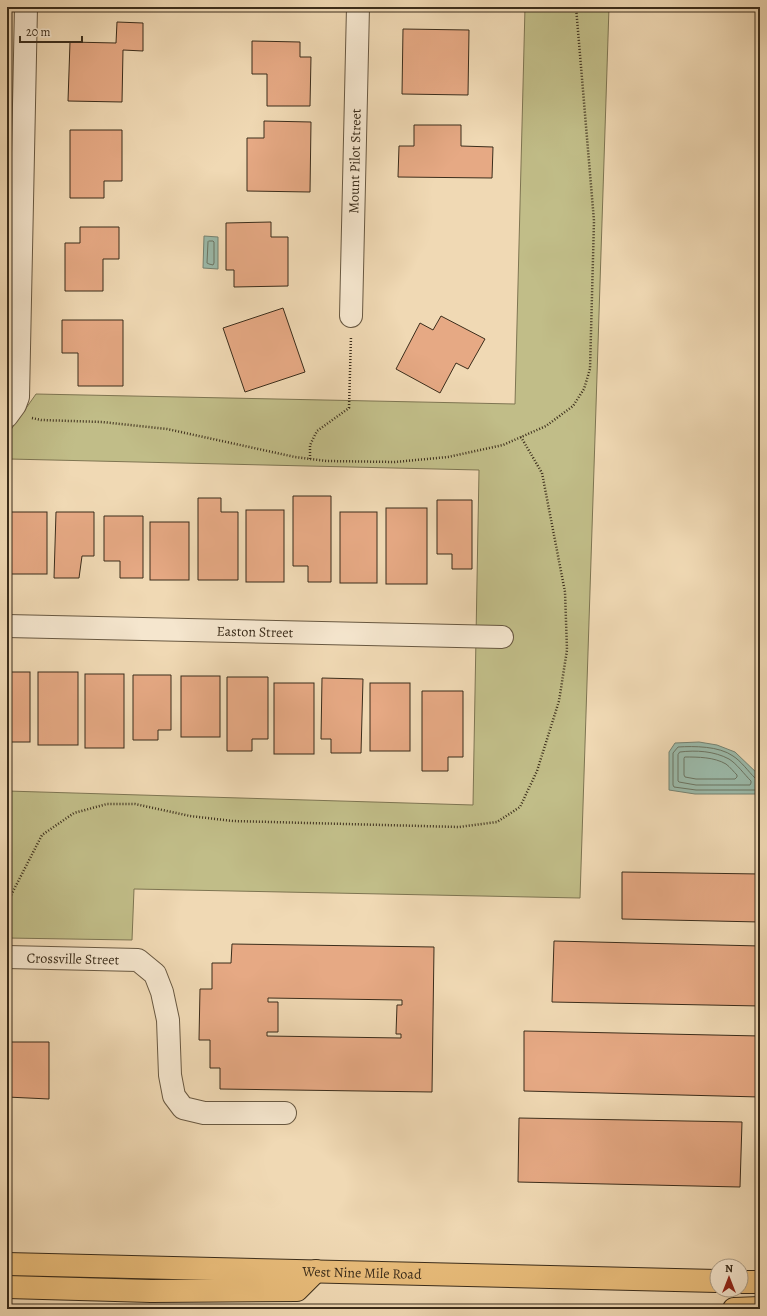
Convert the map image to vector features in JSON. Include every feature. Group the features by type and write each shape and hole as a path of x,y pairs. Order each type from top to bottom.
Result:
{"main road":[{"name":"West Nine Mile Road","path":"7,1264 709,1281"},
{"path":"7,1287 151,1291 297,1290 316,1271"},
{"path":"749,1282 760,1282"},
{"path":"734,1309 760,1308"}],"street":[{"path":"8,415 18,397 26,7"},
{"name":"Mount Pilot Street","path":"351,316 358,7"},
{"name":"Easton Street","path":"7,626 502,637"},
{"name":"Crossville Street","path":"7,957 138,960 155,974 162,992 168,1020 170,1074 174,1096 183,1108 204,1113 285,1113"}],"path":[{"path":"8,415 41,420 102,422 166,429 310,459 327,461 395,462 448,457 503,445 546,426 573,406 584,389 590,369 594,221 576,7"},
{"path":"310,459 310,445 317,432 349,408 351,316"},
{"path":"7,903 42,835 74,813 107,804 135,804 190,816 233,821 459,827 497,822 520,807 537,771 559,701 567,650 565,592 542,474 521,437"}],"shaded area":[{"path":"525,7 609,7 580,898 134,889 132,940 7,938 7,791 473,805 479,470 9,459 10,431 36,394 515,404"}],"water":[{"path":"204,236 218,237 218,269 203,268"},
{"path":"699,742 717,745 735,752 760,776 760,794 695,794 669,790 669,752 675,743"}],"building":[{"path":"246,7 311,7 311,9 246,9"},
{"path":"117,22 143,23 143,51 123,50 122,102 68,101 70,42 116,43"},
{"path":"403,29 469,30 468,95 402,94"},
{"path":"252,41 300,42 300,57 311,57 310,106 267,106 267,74 252,74"},
{"path":"264,121 311,122 310,192 247,191 247,138 264,138"},
{"path":"414,125 461,125 461,146 493,147 492,178 398,177 399,146 414,146"},
{"path":"70,130 122,130 122,181 104,181 104,198 70,198"},
{"path":"271,222 271,237 288,237 288,286 234,287 234,270 226,270 226,223"},
{"path":"80,227 119,227 119,259 103,259 103,291 65,291 65,243 80,243"},
{"path":"283,308 305,372 245,392 223,328"},
{"path":"441,316 485,339 468,369 456,363 440,393 396,369 420,323 433,330"},
{"path":"62,320 123,320 123,386 78,386 78,353 62,353"},
{"path":"293,496 331,496 331,582 308,582 308,566 293,566"},
{"path":"198,498 221,498 221,512 238,512 238,580 198,580"},
{"path":"437,500 472,500 472,569 452,569 452,554 437,554"},
{"path":"386,508 427,508 427,584 386,584"},
{"path":"246,510 284,510 284,582 246,582"},
{"path":"10,512 47,512 47,574 10,574"},
{"path":"56,512 94,512 94,556 82,556 79,578 54,578"},
{"path":"340,512 377,512 377,583 340,583"},
{"path":"104,516 143,516 143,578 120,578 120,561 104,561"},
{"path":"150,522 189,522 189,580 150,580"},
{"path":"7,672 30,672 30,742 7,742"},
{"path":"38,672 78,672 78,745 38,745"},
{"path":"85,674 124,674 124,748 85,748"},
{"path":"133,675 171,675 171,730 158,730 158,740 133,740"},
{"path":"181,676 220,676 220,737 181,737"},
{"path":"227,677 268,677 268,739 252,739 252,751 227,751"},
{"path":"322,678 363,679 361,753 331,753 331,739 321,739"},
{"path":"274,683 314,683 314,754 274,754"},
{"path":"370,683 410,683 410,751 370,751"},
{"path":"422,691 463,691 463,757 448,757 448,771 422,771"},
{"path":"622,872 760,874 760,922 622,919"},
{"path":"554,941 760,946 760,1006 552,1002"},
{"path":"232,944 434,947 432,1092 220,1089 220,1068 210,1068 210,1040 199,1040 200,989 212,989 212,963 231,963","holes":["268,998 402,1000 402,1005 397,1005 396,1034 401,1034 401,1038 267,1036 267,1032 278,1032 278,1002 268,1002"]},
{"path":"524,1031 760,1036 760,1097 524,1091"},
{"path":"7,1042 49,1042 49,1099 7,1097"},
{"path":"519,1118 742,1122 740,1187 518,1182"}]}
